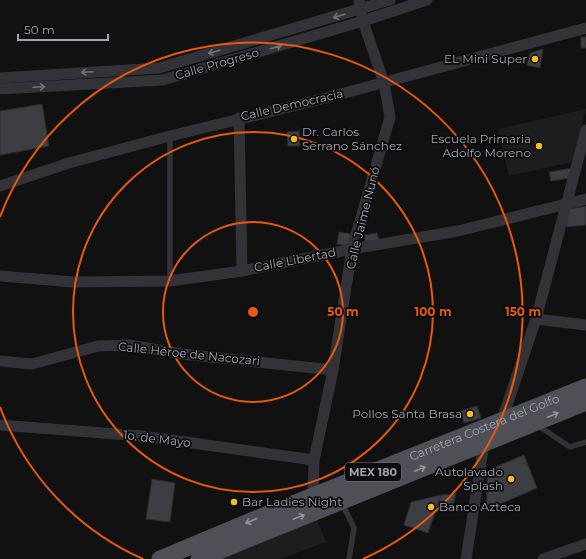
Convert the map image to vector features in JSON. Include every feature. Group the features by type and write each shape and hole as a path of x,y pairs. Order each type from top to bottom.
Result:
{"main road":[{"name":"Carretera Costera del Golfo","path":"160,559 316,502 341,501 484,443 586,387"},
{"name":"Carretera Costera del Golfo","path":"199,559 316,502 502,420 530,417 586,402"}],"street":[{"name":"Calle Progreso","path":"0,78 160,68 360,5 390,0"},
{"name":"Calle Progreso","path":"0,89 163,80 363,21 427,0"},
{"name":"Calle Jaime Nunó","path":"316,502 314,460 333,370 352,249 390,118 384,83 363,21 360,5"},
{"name":"Calle Democracia","path":"0,186 69,163 239,118 384,83 586,28"},
{"path":"160,68 163,80"},
{"path":"239,118 242,271"},
{"path":"502,420 536,319 586,130"},
{"name":"Calle Libertad","path":"0,276 74,282 170,281 242,271 352,249 458,231 586,199"},
{"path":"536,319 586,326"},
{"name":"Calle Héroe de Nacozari","path":"0,362 32,364 98,346 130,345 182,354 333,370"},
{"name":"1o. de Mayo","path":"0,425 142,436 314,460"},
{"path":"466,559 484,443"},
{"path":"548,558 586,544"}],"lane":[{"path":"170,136 170,281"},
{"path":"530,417 570,447 586,442"},
{"path":"341,501 354,528 349,559"}],"shaded area":[{"name":"Escuela Primaria Adolfo Moreno","path":"586,109 572,162 509,176 498,129"},
{"path":"317,520 326,542 280,559 213,559"}],"building":[{"path":"581,37 586,37 586,48 581,48"},
{"name":"EL Mini Super","path":"543,49 540,68 527,65 530,53"},
{"path":"42,104 49,146 0,155 0,111"},
{"name":"Dr. Carlos Serrano Sánchez","path":"299,131 300,146 288,146 287,132"},
{"path":"572,168 569,178 551,181 549,172"},
{"path":"586,206 586,225 566,227 569,209"},
{"path":"339,232 351,234 349,246 337,244"},
{"path":"377,233 379,241 366,244 364,235"},
{"name":"Pollos Santa Brasa","path":"477,406 481,418 464,423 460,411"},
{"name":"Autolavado Splash","path":"524,455 537,488 486,510 488,470"},
{"path":"152,479 175,483 170,522 146,519"},
{"path":"456,494 452,510 437,506 441,495"},
{"path":"441,495 428,533 404,525 411,502"}],"place":[{"name":"EL Mini Super","path":"535,59"},
{"name":"Dr. Carlos Serrano Sánchez","path":"294,139"},
{"name":"Escuela Primaria Adolfo Moreno","path":"539,146"},
{"name":"Pollos Santa Brasa","path":"470,414"},
{"name":"Autolavado Splash","path":"511,479"},
{"name":"Bar Ladies Night","path":"234,502"},
{"name":"Banco Azteca","path":"431,507"}]}
